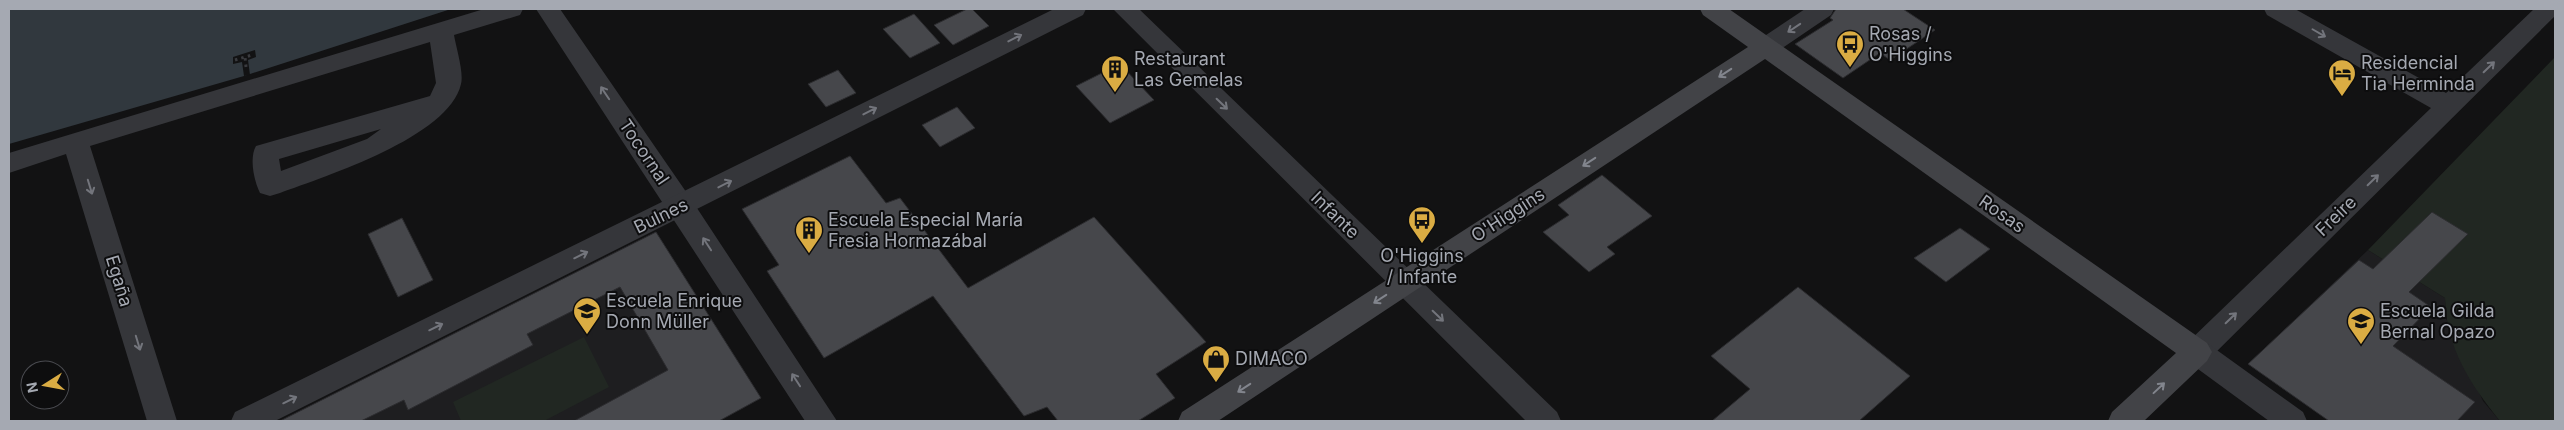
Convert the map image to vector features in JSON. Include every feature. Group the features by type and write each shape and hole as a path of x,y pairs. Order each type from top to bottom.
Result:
{"main road":[{"name":"Rosas","path":"1712,9 2196,352"},
{"name":"O'Higgins","path":"1193,421 1766,47"},
{"name":"Freire","path":"2123,421 2196,352"}],"street":[{"path":"9,163 75,141 441,32 511,9"},
{"name":"Tocornal","path":"548,9 681,206 822,421"},
{"name":"Bulnes","path":"246,421 1074,9"},
{"name":"Infante","path":"1125,9 1546,421"},
{"name":"O'Higgins","path":"1766,47 1822,9"},
{"path":"2276,9 2448,106"},
{"name":"Freire","path":"2196,352 2548,9"},
{"path":"440,103 266,153 270,186 376,146 440,103 449,83 441,32"},
{"name":"Egaña","path":"75,141 162,421"},
{"name":"Rosas","path":"2196,352 2292,421"}],"path":[{"path":"236,60 245,57"}],"shaded area":[{"path":"9,9 451,9 244,76 9,144"},
{"path":"2555,57 2555,421 2500,421 2470,379 2455,349 2446,316 2445,298 2368,250"},
{"name":"Escuela Enrique Donn Müller","path":"656,232 761,398 719,421 280,421"},
{"name":"Escuela Gilda Bernal Opazo","path":"2368,250 2445,298 2445,316 2483,401 2500,421 2329,421 2248,364"},
{"path":"584,337 609,387 544,421 461,421 453,402"}],"pier":[{"path":"255,50 256,57 248,60 250,75 244,76 242,62 233,64 233,57"}],"building":[{"path":"967,9 972,9 989,26 953,45 934,25"},
{"path":"1836,9 1903,9 1935,30 1890,60 1880,53 1843,78 1795,44 1833,20 1830,18"},
{"path":"914,14 940,43 910,58 883,29"},
{"name":"Restaurant Las Gemelas","path":"1120,64 1154,100 1110,123 1076,86"},
{"path":"838,70 856,93 826,107 808,84"},
{"path":"957,107 975,128 940,147 922,125"},
{"path":"850,156 886,203 900,198 968,288 1094,217 1206,342 1156,374 1175,398 1138,421 1058,421 1047,407 1024,416 933,296 824,358 767,271 779,265 742,209"},
{"path":"1602,175 1652,216 1607,247 1615,254 1589,272 1543,232 1569,215 1558,205"},
{"name":"Escuela Gilda Bernal Opazo","path":"2432,212 2468,234 2409,292 2431,307 2393,346 2475,402 2457,421 2329,421 2248,364 2359,260 2373,269"},
{"path":"402,218 433,280 398,297 368,234"},
{"path":"1960,228 1990,249 1946,282 1914,258"},
{"name":"Escuela Enrique Donn Müller","path":"656,232 761,398 719,421 574,421 668,370 620,287 527,334 533,345 408,410 404,400 361,421 280,421"},
{"path":"1798,287 1910,376 1859,421 1712,421 1750,389 1711,356"}],"place":[{"name":"Rosas / O'Higgins","path":"1850,68"},
{"name":"Restaurant Las Gemelas","path":"1115,93"},
{"name":"Residencial Tia Herminda","path":"2342,97"},
{"name":"O'Higgins / Infante","path":"1422,244"},
{"name":"Escuela Especial María Fresia Hormazábal","path":"809,254"},
{"name":"Escuela Enrique Donn Müller","path":"587,335"},
{"name":"Escuela Gilda Bernal Opazo","path":"2361,345"},
{"name":"DIMACO","path":"1216,383"}]}
